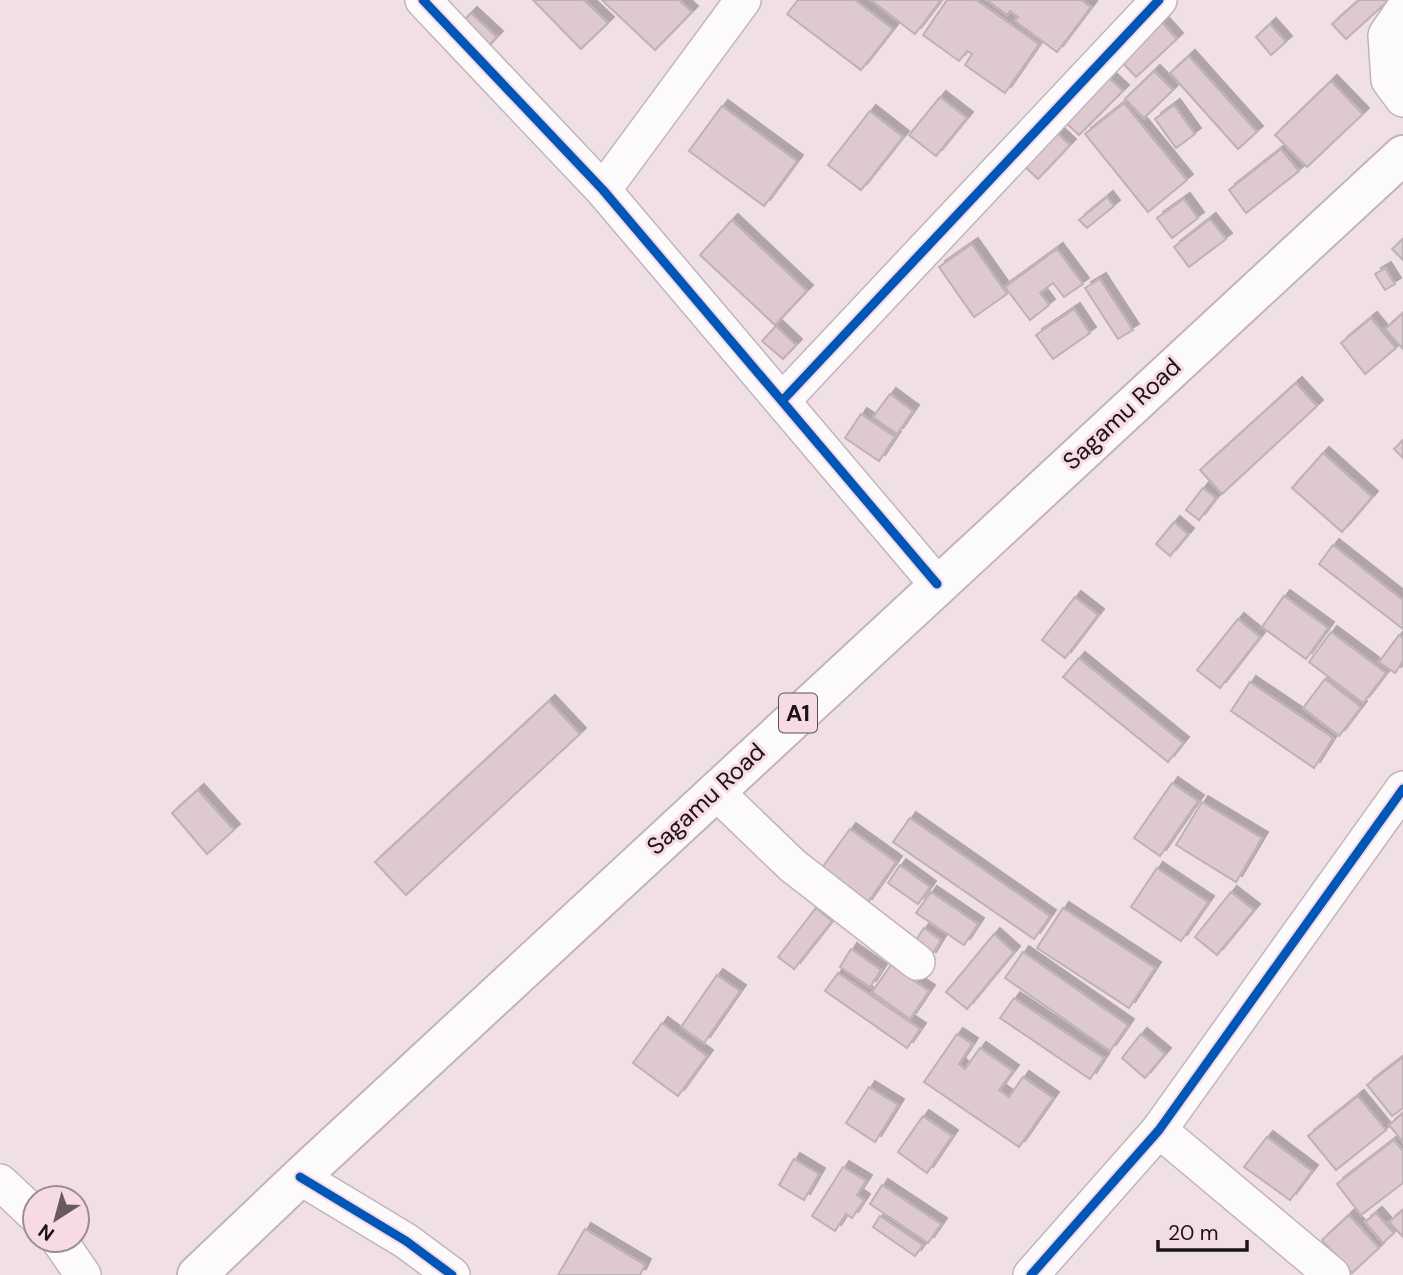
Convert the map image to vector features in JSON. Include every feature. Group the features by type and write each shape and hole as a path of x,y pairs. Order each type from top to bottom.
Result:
{"highway":[{"name":"Sagamu Road","path":"197,1275 937,584 1403,155"}],"street":[{"path":"423,0 603,190 937,584"},
{"path":"603,190 743,0"},
{"path":"783,400 1159,0"},
{"path":"1403,10 1386,35 1388,80 1403,99"},
{"path":"1031,1275 1159,1130 1403,789"},
{"path":"715,791 793,866 918,962"},
{"path":"1159,1130 1332,1275"},
{"path":"300,1177 406,1241 452,1275"},
{"path":"0,1181 21,1201"},
{"path":"69,1254 83,1275"}],"building":[{"path":"533,0 584,0 608,23 581,49"},
{"path":"602,0 679,0 692,12 655,50"},
{"path":"798,0 855,0 893,29 861,70 787,14"},
{"path":"871,0 941,0 915,34"},
{"path":"947,0 976,0 1039,44 1005,93 965,65 972,54 967,51 959,61 923,35"},
{"path":"987,0 1081,0 1091,7 1057,52 1015,21 1018,17 1010,11 1007,15"},
{"path":"1359,0 1389,0 1346,39 1332,24"},
{"path":"471,13 497,37 481,54 455,30"},
{"path":"1160,20 1177,39 1136,77 1119,59"},
{"path":"1270,24 1286,42 1271,55 1256,37"},
{"path":"1189,56 1257,132 1238,149 1170,73"},
{"path":"1154,71 1173,90 1144,118 1125,99"},
{"path":"1105,74 1123,91 1079,135 1061,118"},
{"path":"1331,81 1363,114 1307,167 1275,135"},
{"path":"940,97 967,118 936,156 909,135"},
{"path":"1124,103 1187,180 1148,212 1085,134"},
{"path":"1174,105 1195,134 1176,148 1155,119"},
{"path":"722,106 797,161 764,206 689,151"},
{"path":"870,111 903,137 861,190 828,165"},
{"path":"1054,130 1070,145 1038,179 1022,164"},
{"path":"1281,149 1299,171 1246,213 1229,190"},
{"path":"1107,197 1114,206 1087,228 1079,220"},
{"path":"1184,199 1198,218 1172,238 1157,218"},
{"path":"1210,219 1226,239 1189,267 1174,247"},
{"path":"732,220 807,291 775,325 700,255"},
{"path":"1403,239 1403,260 1392,249"},
{"path":"972,244 1007,294 974,317 939,267"},
{"path":"1057,249 1083,284 1064,297 1053,283 1040,293 1049,305 1030,320 1005,287"},
{"path":"1385,268 1395,284 1385,290 1375,274"},
{"path":"1100,279 1133,330 1118,339 1085,288"},
{"path":"1074,309 1090,333 1053,359 1036,335"},
{"path":"1403,313 1403,349 1385,329"},
{"path":"1371,318 1396,348 1365,374 1341,343"},
{"path":"776,326 796,345 783,359 762,341"},
{"path":"1296,383 1317,406 1222,494 1200,470"},
{"path":"890,394 913,411 897,434 873,417"},
{"path":"861,414 895,437 879,461 845,438"},
{"path":"1403,440 1403,458 1394,449"},
{"path":"1323,453 1372,497 1342,532 1292,488"},
{"path":"1203,488 1216,498 1199,520 1186,510"},
{"path":"1174,522 1188,534 1170,556 1156,544"},
{"path":"1333,545 1403,600 1403,629 1319,564"},
{"path":"1284,596 1328,628 1306,659 1262,627"},
{"path":"1075,597 1098,615 1065,658 1042,640"},
{"path":"1238,619 1260,637 1220,688 1197,670"},
{"path":"1331,632 1386,673 1363,703 1309,662"},
{"path":"1399,635 1403,638 1403,661 1395,673 1379,662"},
{"path":"1079,658 1183,743 1168,762 1063,677"},
{"path":"1325,679 1361,707 1339,736 1303,708"},
{"path":"1250,682 1333,738 1314,768 1231,711"},
{"path":"549,701 580,734 406,895 375,862"},
{"path":"1172,783 1198,801 1160,856 1134,838"},
{"path":"198,790 234,830 207,854 172,813"},
{"path":"1202,802 1262,838 1236,882 1176,845"},
{"path":"910,818 1050,916 1034,939 893,842"},
{"path":"850,829 896,862 866,905 819,872"},
{"path":"900,865 930,887 918,904 888,883"},
{"path":"1157,868 1208,902 1181,941 1131,907"},
{"path":"931,892 978,924 964,945 916,913"},
{"path":"1231,892 1254,910 1217,955 1195,937"},
{"path":"816,908 832,921 794,969 778,957"},
{"path":"1063,908 1155,968 1129,1008 1037,948"},
{"path":"924,928 941,940 930,958 912,946"},
{"path":"994,934 1014,952 967,1009 946,992"},
{"path":"851,949 881,970 870,987 840,967"},
{"path":"1023,952 1128,1025 1110,1051 1005,978"},
{"path":"891,965 929,991 910,1019 872,992"},
{"path":"838,973 920,1029 907,1048 825,991"},
{"path":"717,975 740,991 704,1043 681,1027"},
{"path":"1014,998 1104,1058 1090,1079 1000,1018"},
{"path":"662,1023 707,1056 678,1096 633,1063"},
{"path":"957,1034 972,1044 959,1064 965,1069 980,1048 1013,1071 999,1090 1009,1097 1023,1077 1053,1098 1019,1147 924,1082"},
{"path":"1141,1034 1165,1054 1145,1078 1122,1058"},
{"path":"1403,1057 1403,1108 1392,1116 1367,1085"},
{"path":"869,1087 898,1105 875,1142 846,1123"},
{"path":"1358,1096 1386,1130 1336,1170 1308,1136"},
{"path":"1403,1113 1403,1142 1389,1125"},
{"path":"923,1116 952,1136 927,1173 898,1152"},
{"path":"1267,1137 1312,1171 1290,1200 1244,1167"},
{"path":"1394,1140 1403,1151 1403,1183 1361,1215 1337,1184"},
{"path":"794,1159 819,1174 804,1200 779,1185"},
{"path":"843,1167 866,1181 857,1195 864,1200 852,1218 846,1214 835,1231 812,1216"},
{"path":"882,1185 941,1224 928,1243 870,1204"},
{"path":"1403,1210 1403,1237 1389,1222"},
{"path":"1376,1213 1394,1233 1383,1243 1365,1222"},
{"path":"1349,1215 1379,1248 1352,1273 1322,1240"},
{"path":"880,1216 923,1245 915,1256 873,1227"},
{"path":"585,1229 645,1265 640,1275 558,1275"}],"cycle path":[{"path":"423,0 603,190 937,584"},
{"path":"783,400 1159,0"},
{"path":"1031,1275 1159,1130 1403,789"},
{"path":"300,1177 406,1241 452,1275"}]}
